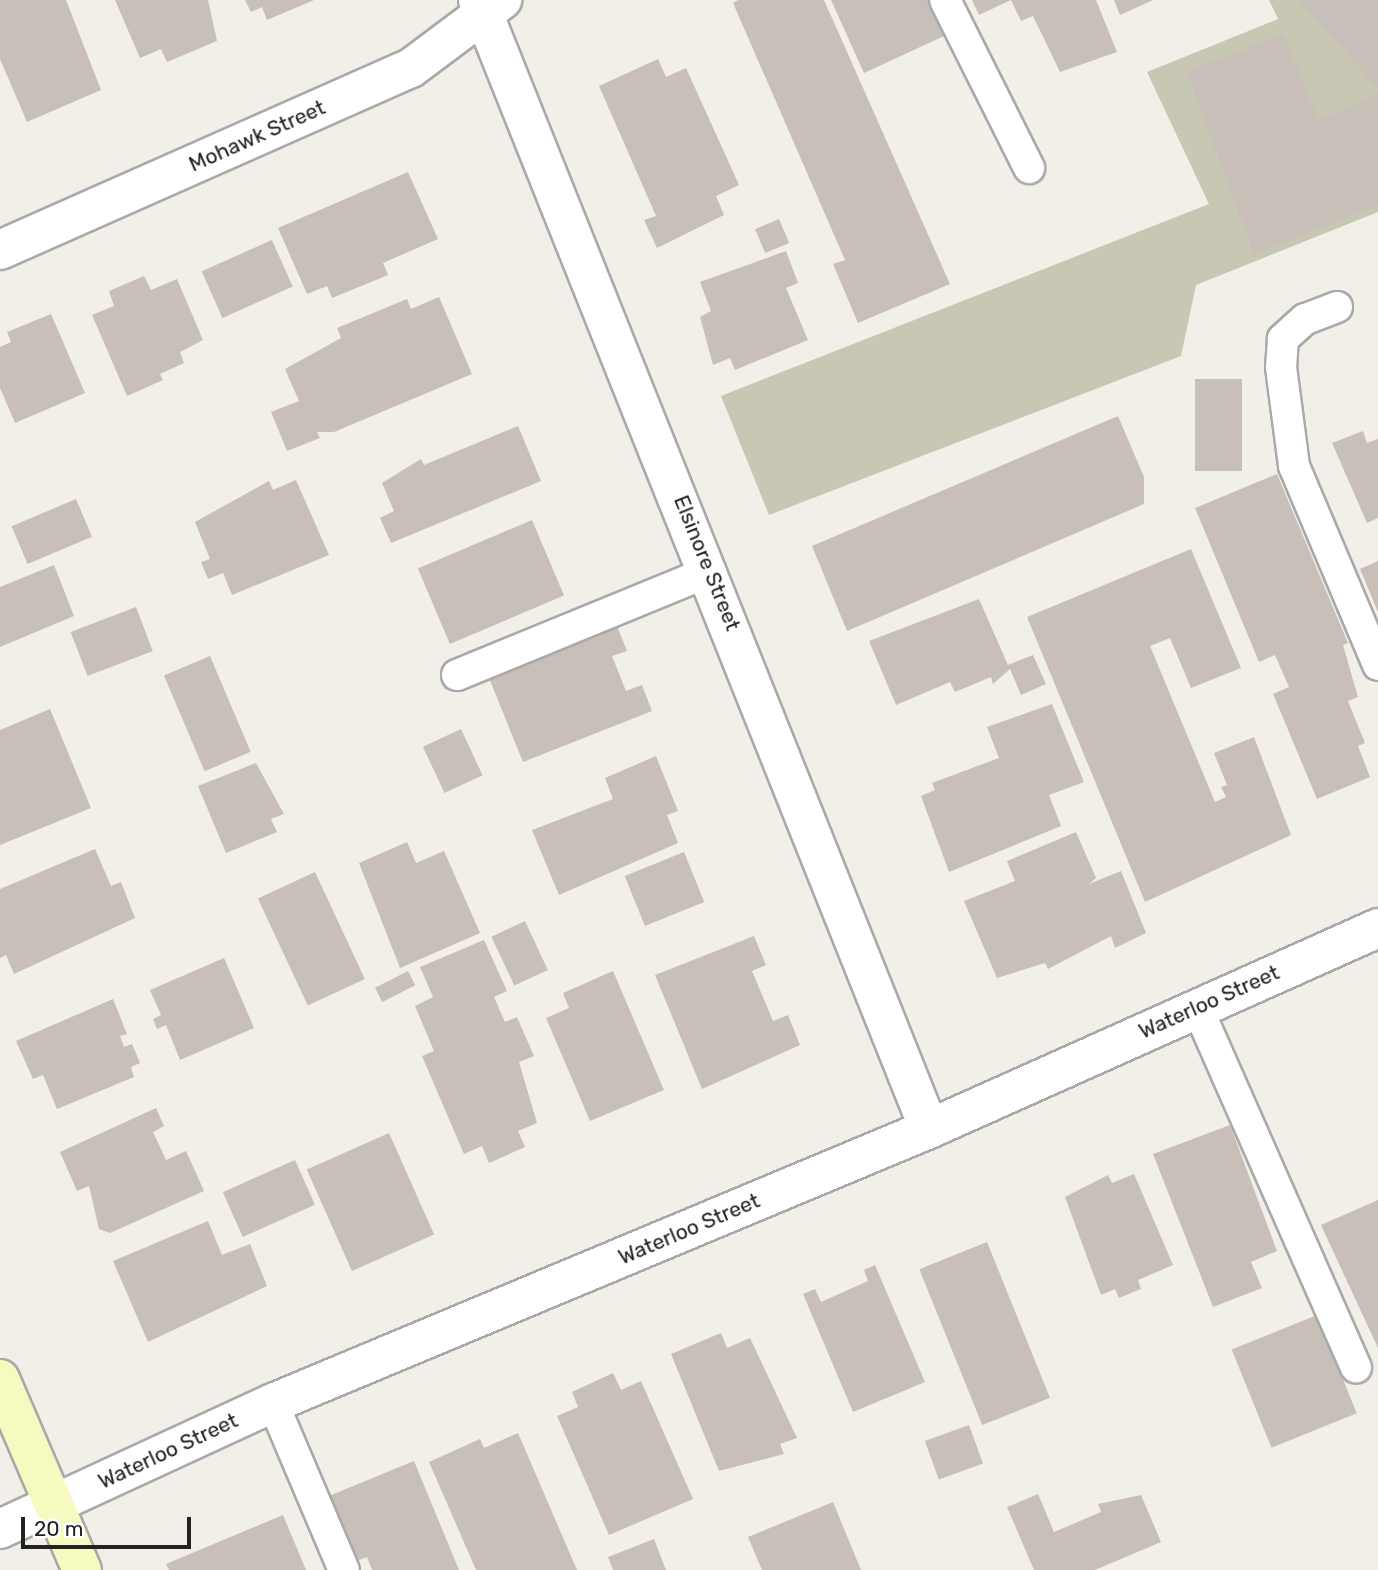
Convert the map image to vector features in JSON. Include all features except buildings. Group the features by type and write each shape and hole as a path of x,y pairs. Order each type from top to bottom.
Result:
{"street":[{"name":"Mohawk Street","path":"0,250 411,68 488,5"},
{"name":"Elsinore Street","path":"488,5 929,1129"},
{"name":"Waterloo Street","path":"0,1529 273,1403 929,1129 1378,928"},
{"path":"0,1379 82,1570"}],"lane":[{"path":"945,0 1029,168"},
{"path":"1337,307 1305,319 1283,339 1280,367 1294,466 1378,666"},
{"path":"457,675 710,571"},
{"path":"1197,1007 1356,1368"},
{"path":"273,1403 344,1570"}],"shaded area":[{"path":"1269,0 1378,0 1378,212 1196,285 1181,356 769,515 721,396 1209,204 1147,72 1278,19"}]}
